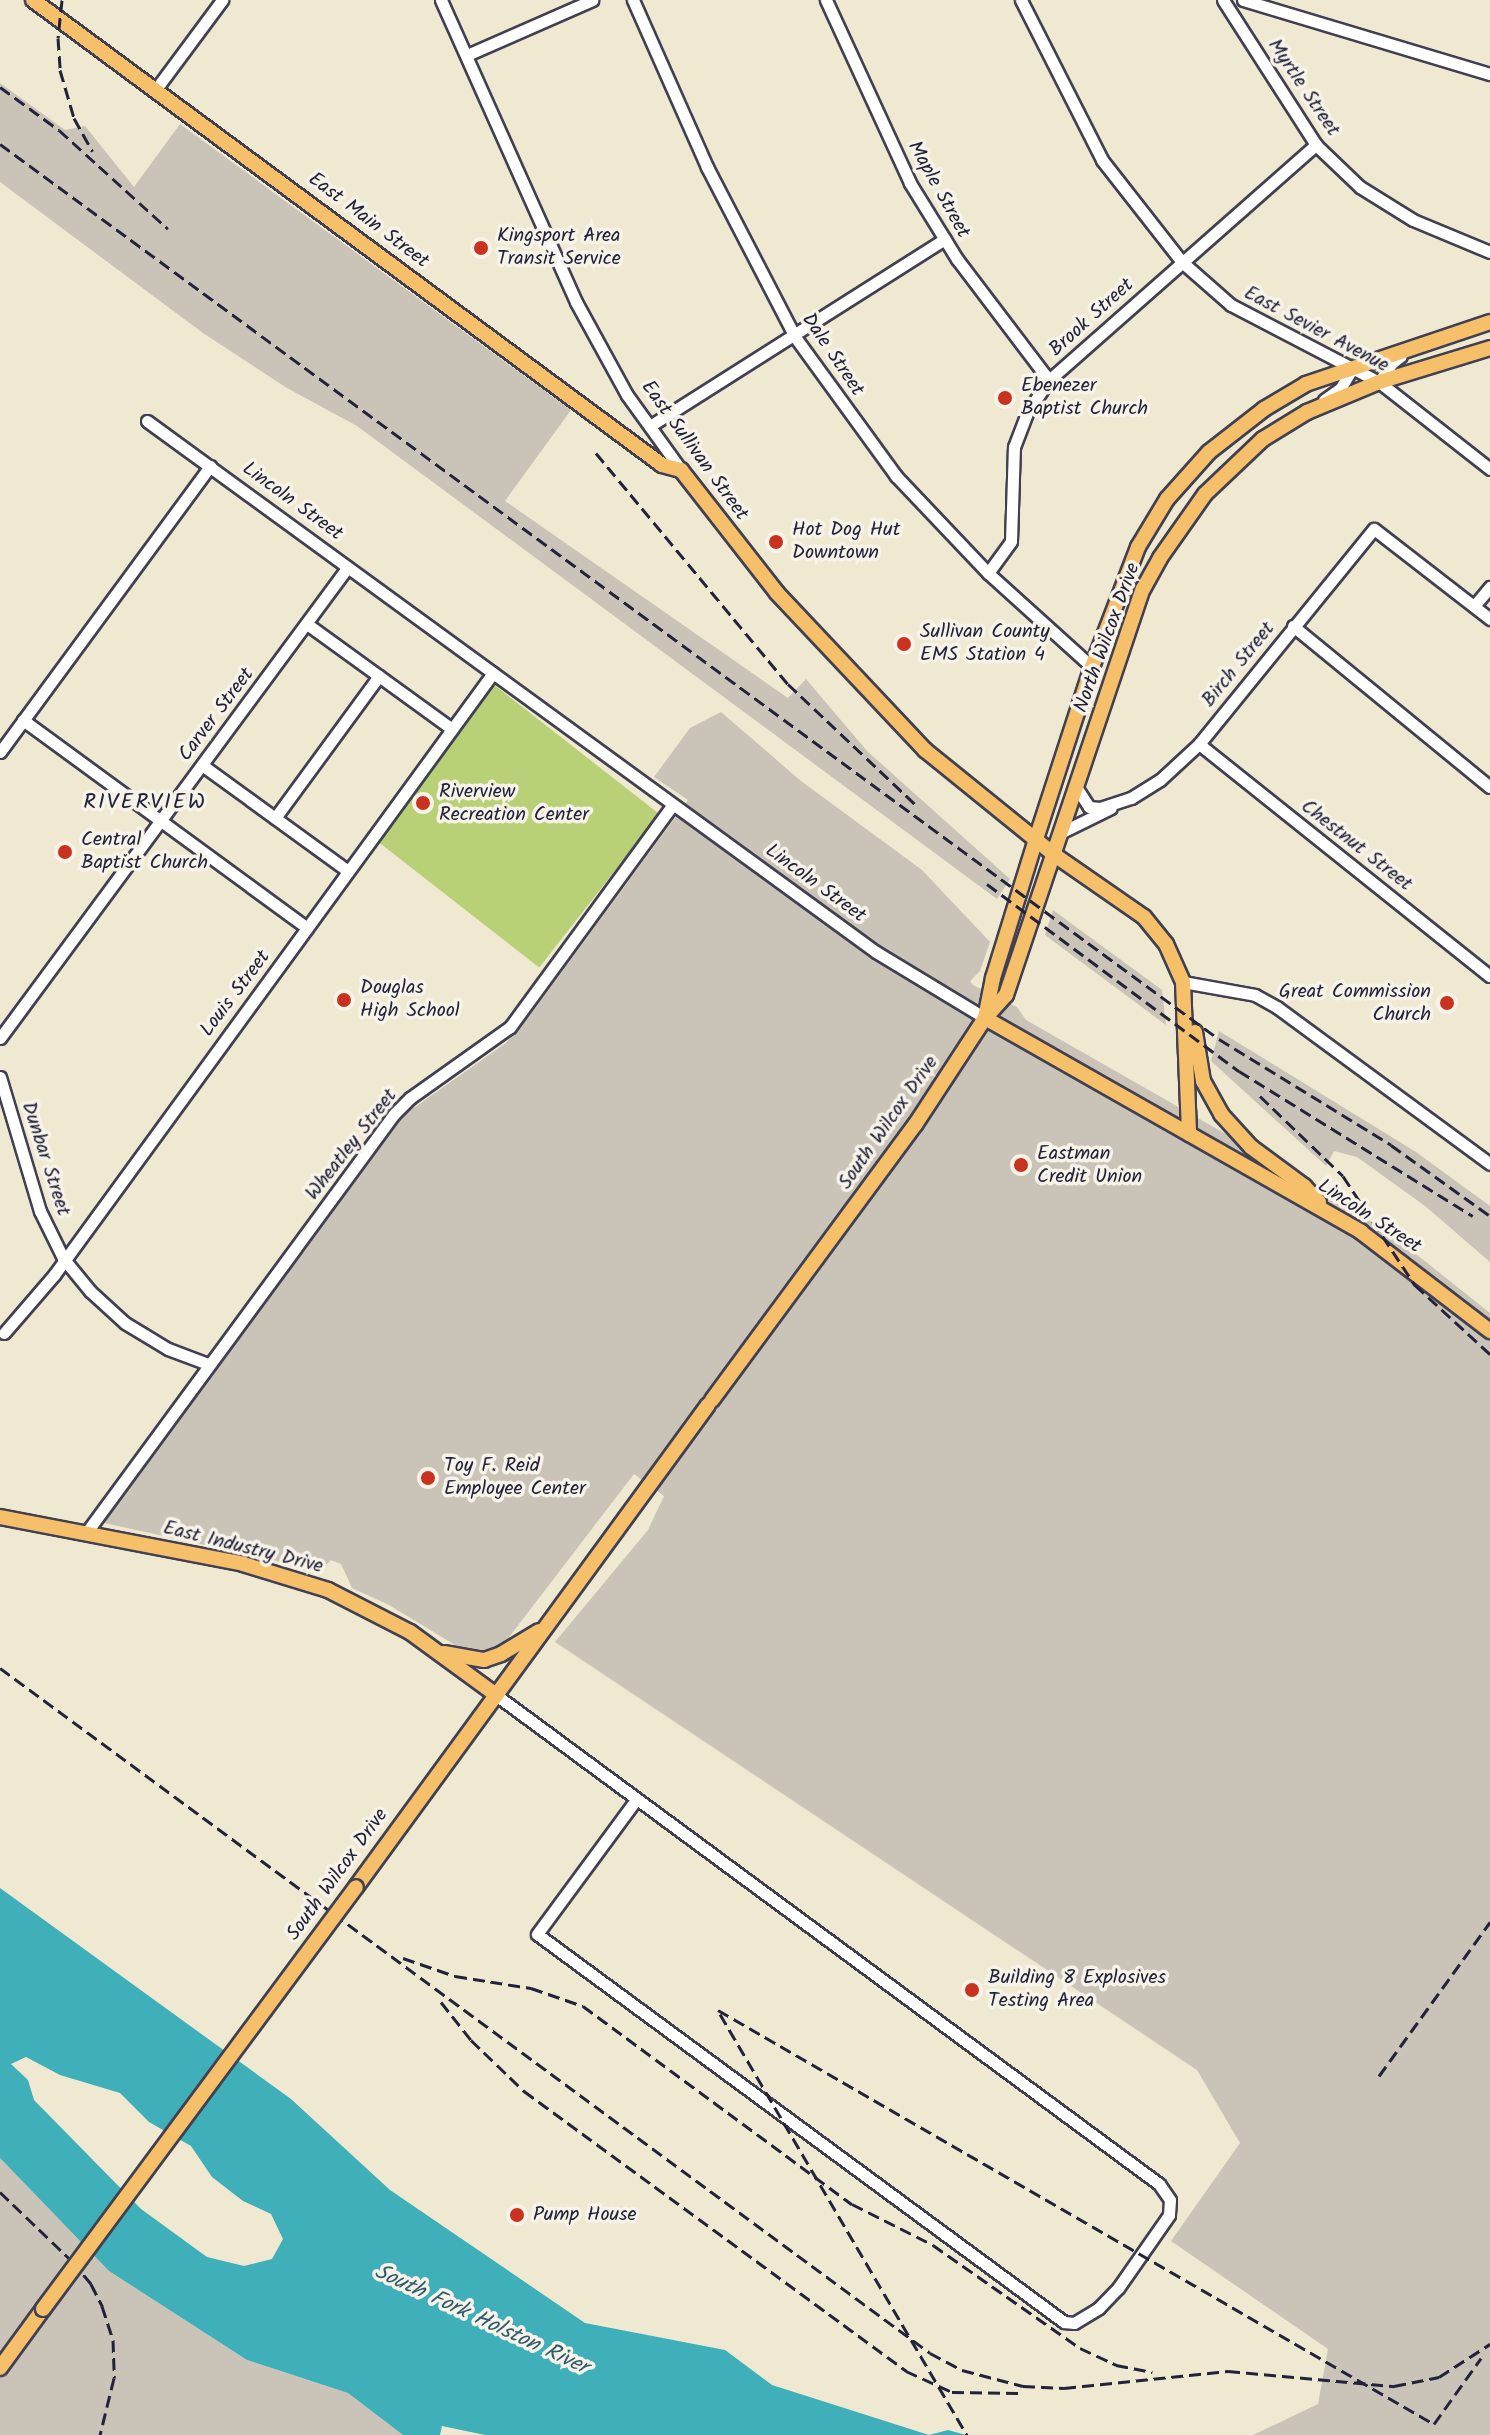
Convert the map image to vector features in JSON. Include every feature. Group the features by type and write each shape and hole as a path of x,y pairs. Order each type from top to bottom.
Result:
{"main road":[{"name":"East Main Street","path":"33,0 662,465 681,470"},
{"name":"North Wilcox Drive","path":"1036,839 1092,667 1138,547 1163,506 1209,452 1264,409 1306,384 1490,322"},
{"name":"North Wilcox Drive","path":"985,1018 1006,995 1056,856 1143,589 1205,494 1263,439 1307,412 1379,382 1490,348"},
{"name":"East Sullivan Street","path":"681,470 777,593 925,750 1056,856 1144,917 1166,944 1183,982"},
{"path":"1163,506 1184,524"},
{"path":"1092,667 1112,682"},
{"name":"South Wilcox Drive","path":"0,2368 915,1125 985,1018 993,978 1036,839"},
{"path":"1183,982 1189,1134"},
{"path":"1183,982 1192,1005 1199,1063 1211,1099 1251,1147 1304,1186 1328,1212"},
{"name":"Lincoln Street","path":"985,1018 1328,1212 1393,1254 1490,1331"},
{"name":"East Industry Drive","path":"0,1517 243,1564 328,1590 369,1608 496,1695"},
{"path":"436,1651 484,1660 501,1654 546,1627"}],"street":[{"path":"156,89 222,0"},
{"name":"East Sullivan Street","path":"441,0 576,302 627,395 681,470"},
{"path":"467,55 592,0"},
{"name":"Dale Street","path":"633,0 707,167 795,337 896,476 988,573 1092,667"},
{"name":"Maple Street","path":"826,0 910,183 945,239 1049,380"},
{"name":"East Sevier Avenue","path":"1021,0 1102,160 1182,262 1231,305 1379,382 1490,469"},
{"name":"Myrtle Street","path":"1223,0 1316,145 1360,187 1413,220 1490,252"},
{"path":"1243,0 1490,74"},
{"name":"Brook Street","path":"988,573 1011,541 1014,447 1028,411 1049,380 1316,145"},
{"path":"650,426 795,337 945,239"},
{"path":"1379,382 1392,363 1414,347"},
{"path":"1307,412 1340,389 1353,367"},
{"name":"Lincoln Street","path":"147,421 876,952 985,1018"},
{"path":"0,752 210,466"},
{"name":"Birch Street","path":"1064,831 1102,815 1160,780 1199,744 1374,529 1474,606"},
{"name":"Carver Street","path":"0,1038 347,568"},
{"path":"1490,587 1474,606 1490,619"},
{"path":"307,624 452,729"},
{"path":"1293,626 1490,787"},
{"name":"Louis Street","path":"4,1333 54,1275 63,1258 493,673"},
{"path":"275,818 379,676"},
{"path":"23,720 307,928"},
{"name":"Chestnut Street","path":"1199,744 1490,976"},
{"path":"202,765 348,871"},
{"path":"1078,790 1089,807 1115,805"},
{"name":"Wheatley Street","path":"86,1533 394,1114 410,1098 510,1027 672,806"},
{"path":"1183,982 1244,992 1278,1008 1490,1164"},
{"name":"Dunbar Street","path":"0,1077 40,1211 63,1258 90,1291 125,1323 168,1349 208,1364"},
{"path":"496,1695 635,1801 1159,2184 1170,2200 1169,2215 1118,2288 1099,2308 1074,2323 1064,2322 537,1934 635,1801"}],"shaded area":[{"path":"0,83 65,130 85,126 134,187 180,124 571,410 505,501 788,698 806,679 867,751 1010,879 997,899 357,426 287,388 203,333 0,182"},
{"path":"721,712 801,781 922,870 990,942 980,971 970,981 973,985 1017,1007 1026,1020 1231,1137 1245,1131 1335,1199 1392,1235 1490,1313 1490,2435 1253,2435 1318,2404 1328,2349 1171,2241 1240,2143 1197,2070 555,1642 648,1530 664,1496 634,1474 503,1645 479,1655 465,1651 389,1605 352,1588 341,1564 331,1560 324,1567 307,1571 274,1560 104,1523 108,1510 112,1511 405,1114 506,1043 531,1014 688,800 654,777 690,728"},
{"path":"1053,910 1162,990 1166,1025 1045,935"},
{"path":"1219,1031 1416,1152 1490,1206 1490,1262 1425,1206 1357,1157 1334,1151 1326,1166 1211,1061"},
{"path":"0,2158 109,2271 247,2360 348,2393 403,2435 0,2435"}],"green space":[{"path":"493,684 659,814 539,968 373,838"}],"water":[{"name":"South Fork Holston River","path":"0,1888 291,2099 390,2190 585,2323 725,2350 772,2385 929,2435 485,2435 442,2426 440,2435 403,2435 348,2393 247,2360 109,2271 0,2158","holes":["26,2057 60,2075 120,2093 149,2122 191,2146 212,2177 243,2201 271,2214 283,2239 272,2259 244,2266 207,2257 141,2209 34,2100 28,2080 11,2064"]},
{"path":"948,2430 966,2435 929,2435"}],"railway":[{"path":"62,0 58,38 60,70 74,118 92,151"},
{"path":"0,87 59,130 168,229"},
{"path":"0,144 1219,1039 1391,1145 1490,1216"},
{"path":"596,453 788,684 916,805"},
{"path":"987,884 1239,1071 1473,1216"},
{"path":"1260,1096 1343,1176 1415,1285 1490,1354"},
{"path":"0,1668 930,2353 962,2370 1023,2386 1064,2388 1228,2371 1394,2386 1439,2377 1490,2344"},
{"path":"1379,2076 1490,1922"},
{"path":"403,1958 455,1976 531,1988 583,2006 852,2204 933,2245 1080,2348 1116,2365 1152,2372"},
{"path":"441,2002 471,2040 524,2091 906,2371 952,2392 1018,2393"},
{"path":"718,2010 1434,2424 1481,2358"},
{"path":"720,2014 967,2435"},
{"path":"0,2192 72,2261 91,2284 102,2306 113,2340 114,2378 100,2435"}],"place":[{"name":"Kingsport Area Transit Service","path":"481,248"},
{"name":"Ebenezer Baptist Church","path":"1005,398"},
{"name":"Hot Dog Hut Downtown","path":"776,542"},
{"name":"Sullivan County EMS Station 4","path":"904,644"},
{"name":"Riverview Recreation Center","path":"423,803"},
{"name":"Central Baptist Church","path":"65,852"},
{"name":"Douglas High School","path":"344,1000"},
{"name":"Great Commission Church","path":"1447,1003"},
{"name":"Eastman Credit Union","path":"1021,1165"},
{"name":"Toy F. Reid Employee Center","path":"428,1478"},
{"name":"Building 8 Explosives Testing Area","path":"972,1990"},
{"name":"Pump House","path":"517,2215"}],"district":[{"name":"RIVERVIEW","path":"145,803"}]}
